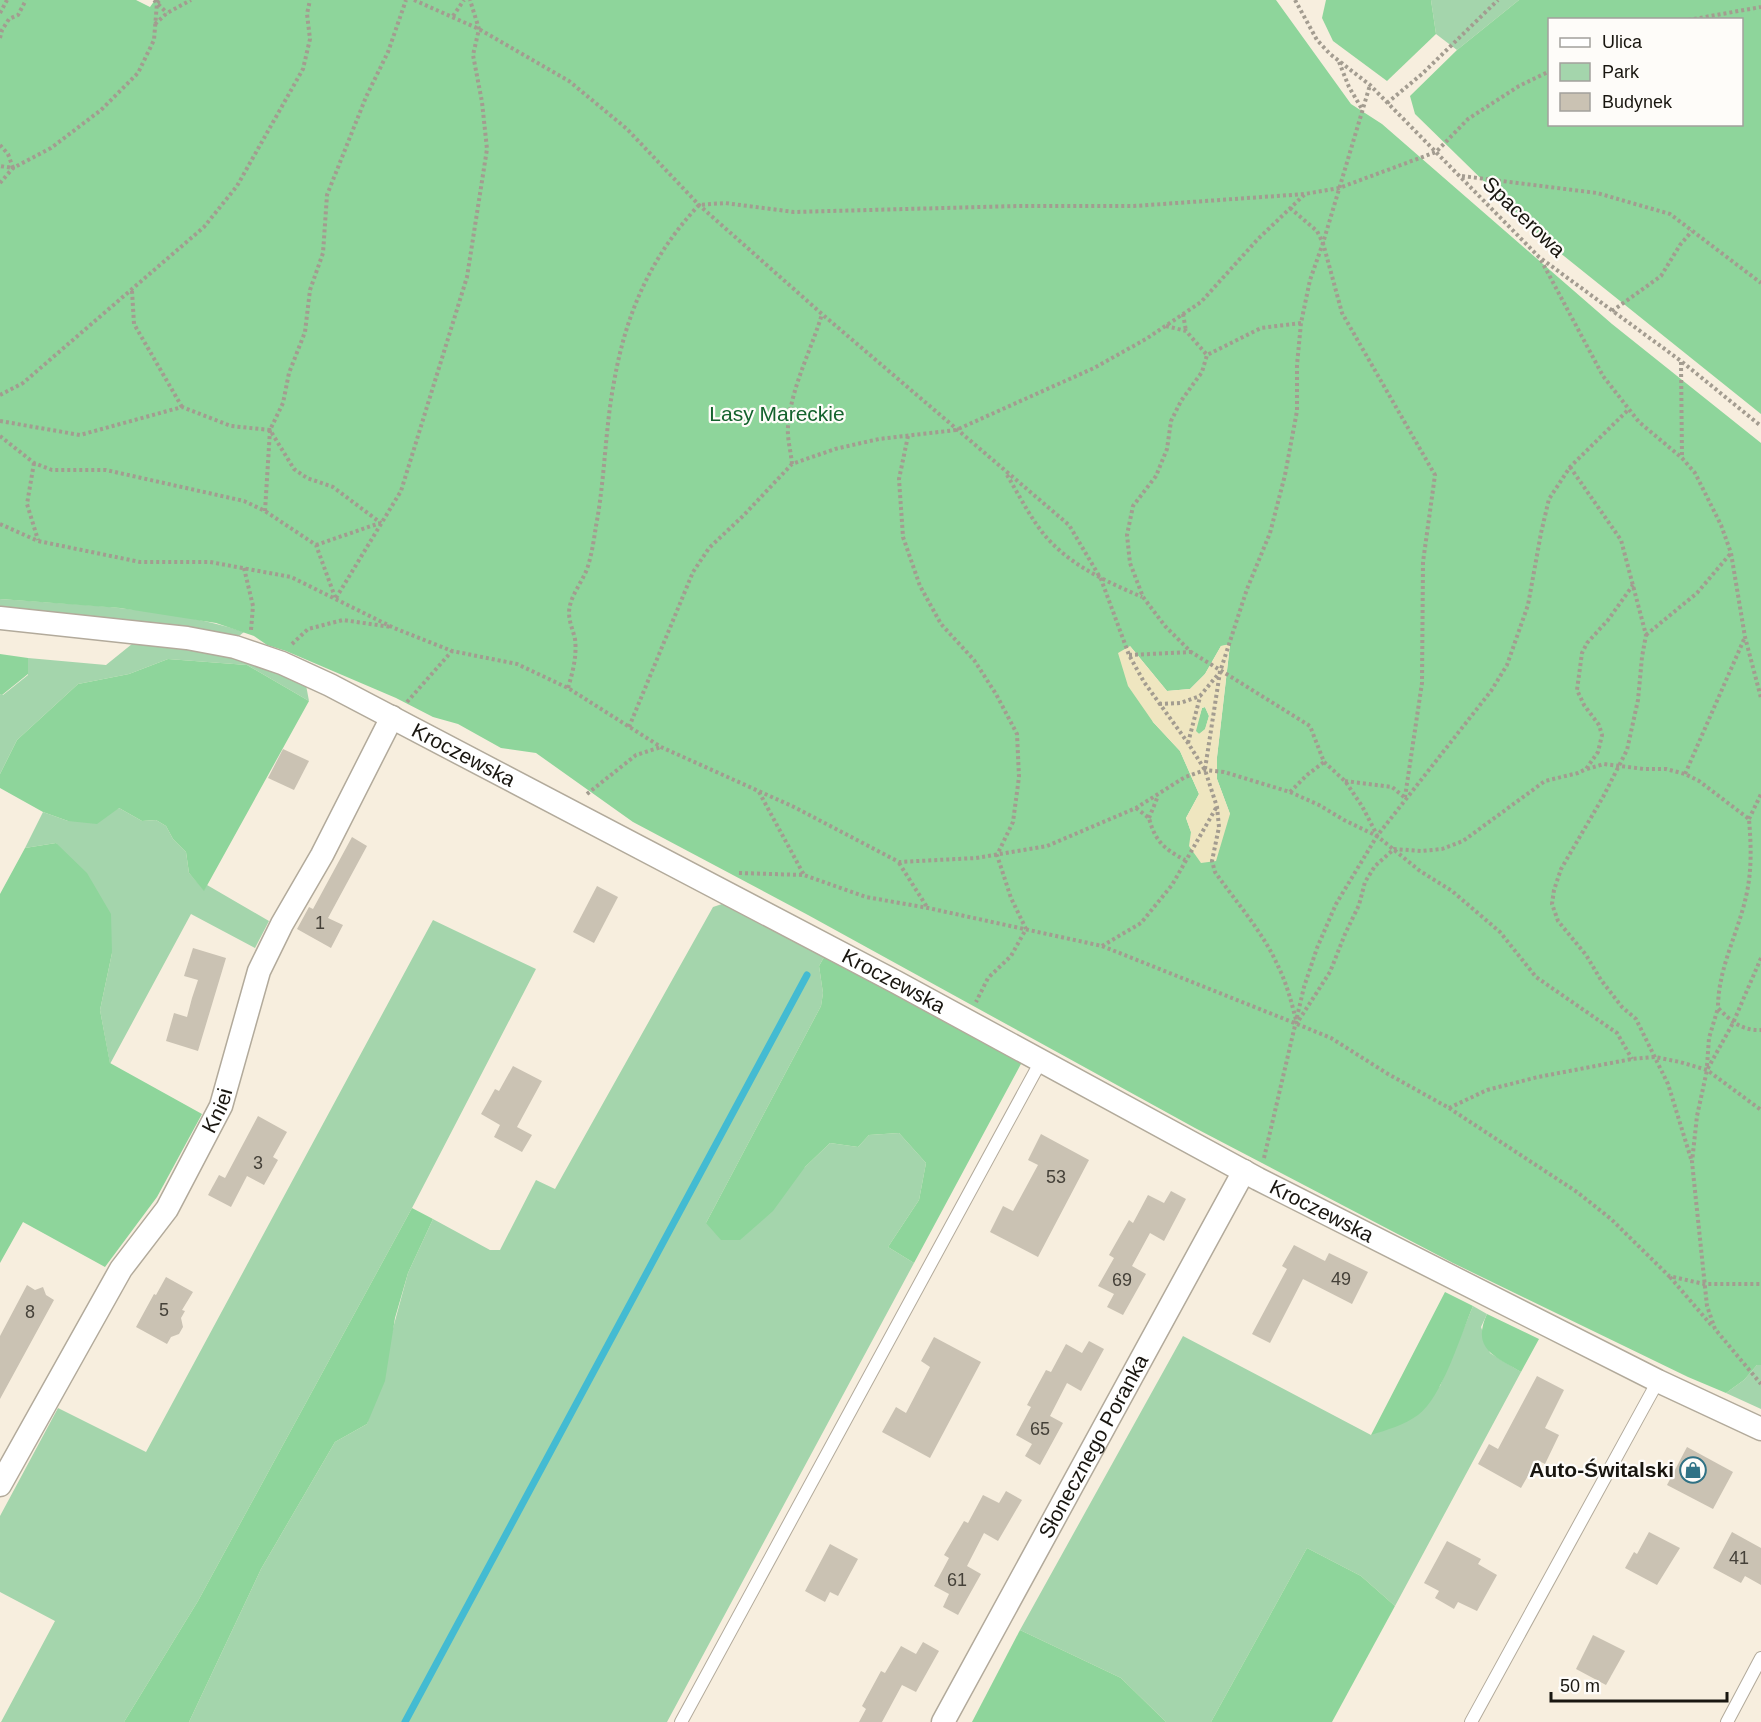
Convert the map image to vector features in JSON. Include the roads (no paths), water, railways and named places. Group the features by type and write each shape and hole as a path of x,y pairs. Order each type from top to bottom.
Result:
{"street":[{"name":"Kroczewska","path":"0,618 187,638 246,651 282,663 393,717 567,811 700,879 1251,1175 1658,1381 1761,1429"},
{"name":"Kniei","path":"0,1485 121,1269 167,1209 216,1116 228,1085 259,971 393,717"},
{"name":"Słonecznego Poranka","path":"943,1722 1251,1175"}],"lane":[{"path":"681,1722 1041,1061"},
{"path":"1471,1722 1658,1381"},
{"path":"1726,1722 1761,1658"}],"waterway":[{"path":"405,1722 807,975"}],"place":[{"name":"Auto-Świtalski","path":"1693,1470"}],"park label":[{"name":"Lasy Mareckie","path":"777,414"}]}
